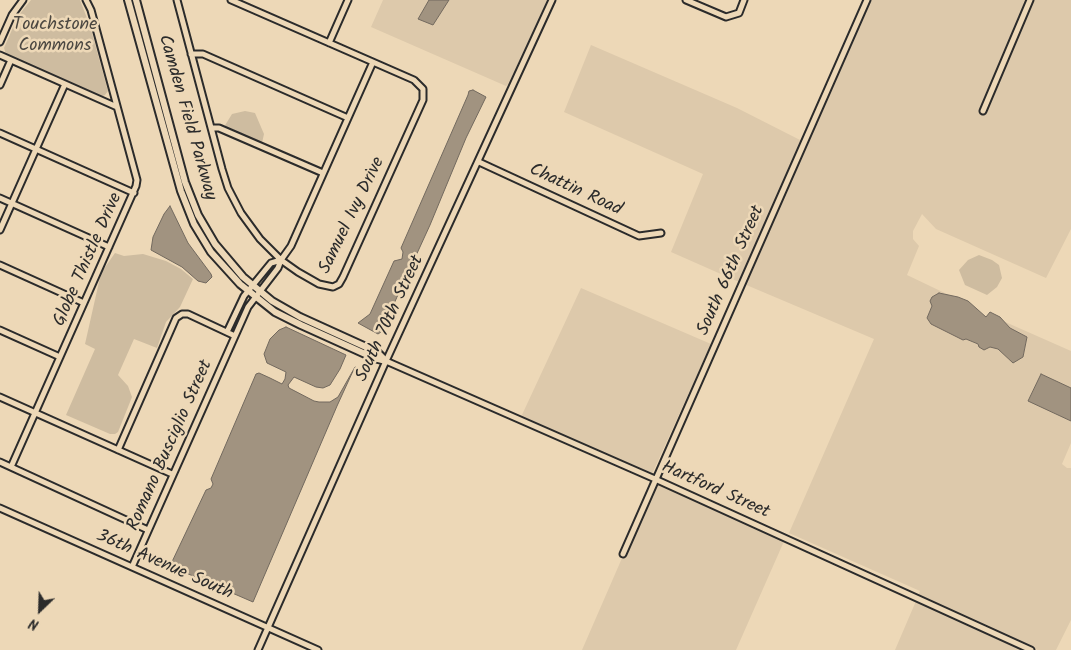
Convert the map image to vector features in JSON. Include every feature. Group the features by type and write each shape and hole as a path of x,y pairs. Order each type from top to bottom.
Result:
{"street":[{"path":"0,42 12,15 22,0"},
{"name":"Globe Thistle Drive","path":"11,467 134,193 136,180 91,10 86,0"},
{"name":"Camden Field Parkway","path":"128,0 175,173 187,208 211,252 228,272 292,321 374,358 386,361"},
{"name":"Camden Field Parkway","path":"136,0 192,202 215,244 250,289"},
{"name":"Samuel Ivy Drive","path":"176,0 225,179 241,213 260,239 281,260 298,272 327,286 334,287 343,277 423,100 424,94 420,85 414,80 231,0"},
{"path":"329,43 348,0"},
{"name":"South 70th Street","path":"258,650 386,361 552,0"},
{"path":"686,0 726,17 739,13 744,0"},
{"name":"South 66th Street","path":"623,554 867,0"},
{"path":"982,111 1030,0"},
{"path":"191,54 203,54 348,118"},
{"path":"0,55 117,107"},
{"path":"0,85 11,60"},
{"name":"Romano Busciglio Street","path":"132,567 234,336 257,294 278,268 290,246 373,62"},
{"path":"0,230 65,84"},
{"path":"211,128 219,128 323,173"},
{"path":"0,133 134,193"},
{"name":"Chattin Road","path":"479,162 639,236 661,233"},
{"path":"0,198 110,247"},
{"name":"Romano Busciglio Street","path":"227,332 240,301 271,263 281,260"},
{"path":"0,265 84,303"},
{"path":"118,450 176,318 182,314 188,314 234,336"},
{"path":"0,330 60,357"},
{"name":"Hartford Street","path":"386,361 655,479 1031,650"},
{"path":"0,397 172,474"},
{"path":"0,462 148,530"},
{"name":"36th Avenue South","path":"0,508 318,650"}],"shaded area":[{"path":"383,0 429,0 418,18 433,25 449,0 549,0 512,81 506,86 371,27"},
{"path":"429,0 449,0 433,25 418,19"},
{"path":"870,0 1027,0 979,113 984,115 1032,0 1071,0 1071,229 1046,278 936,229 922,214 913,231 913,239 919,246 907,275 953,297 940,293 932,297 932,306 927,318 931,324 963,340 966,339 985,348 998,349 1009,360 1023,357 1027,337 1010,328 1003,321 1071,351 1071,388 1041,374 1028,400 1071,421 1071,443 1062,464 1067,468 1071,468 1071,620 1056,650 1038,650 918,596 920,591 789,533 874,339 744,284"},
{"path":"591,45 737,108 802,141 739,282 671,252 703,174 564,112"},
{"path":"473,90 486,97 466,138 430,225 381,332 378,334 358,323 370,314 394,261 402,259 403,252 401,248 469,91"},
{"path":"170,206 188,243 211,274 212,277 206,283 198,281 182,267 151,250 153,237"},
{"path":"581,288 711,344 652,474 521,417"},
{"path":"939,293 968,301 986,317 990,312 1000,317 1010,328 1027,337 1023,357 1013,363 998,349 990,347 984,350 978,344 966,339 963,340 931,324 927,318 932,306 930,301 932,297"},
{"path":"286,327 346,355 330,385 323,388 316,387 294,377 288,385 289,388 314,401 330,402 338,397 355,367 360,369 353,371 253,602 170,566 206,490 211,488 213,484 211,479 256,374 259,373 282,384 285,379 286,372 267,363 264,354 270,339 279,330"},
{"path":"1041,374 1071,388 1071,421 1028,401"},
{"path":"656,480 785,539 736,650 582,650"},
{"path":"916,601 953,617 1024,650 895,650"}],"green space":[{"name":"Touchstone Commons","path":"31,0 80,0 90,26 108,91 105,95 101,97 6,54 4,48 18,16"},
{"path":"245,111 255,113 264,134 262,143 224,127 232,114"},
{"path":"115,253 124,256 143,254 166,261 181,269 193,279 180,307 166,322 157,348 134,339 118,375 128,386 132,397 118,432 110,434 66,415 95,349 85,344 101,273"},
{"path":"979,255 999,265 1002,278 997,287 987,295 965,285 959,270 968,260"}]}
